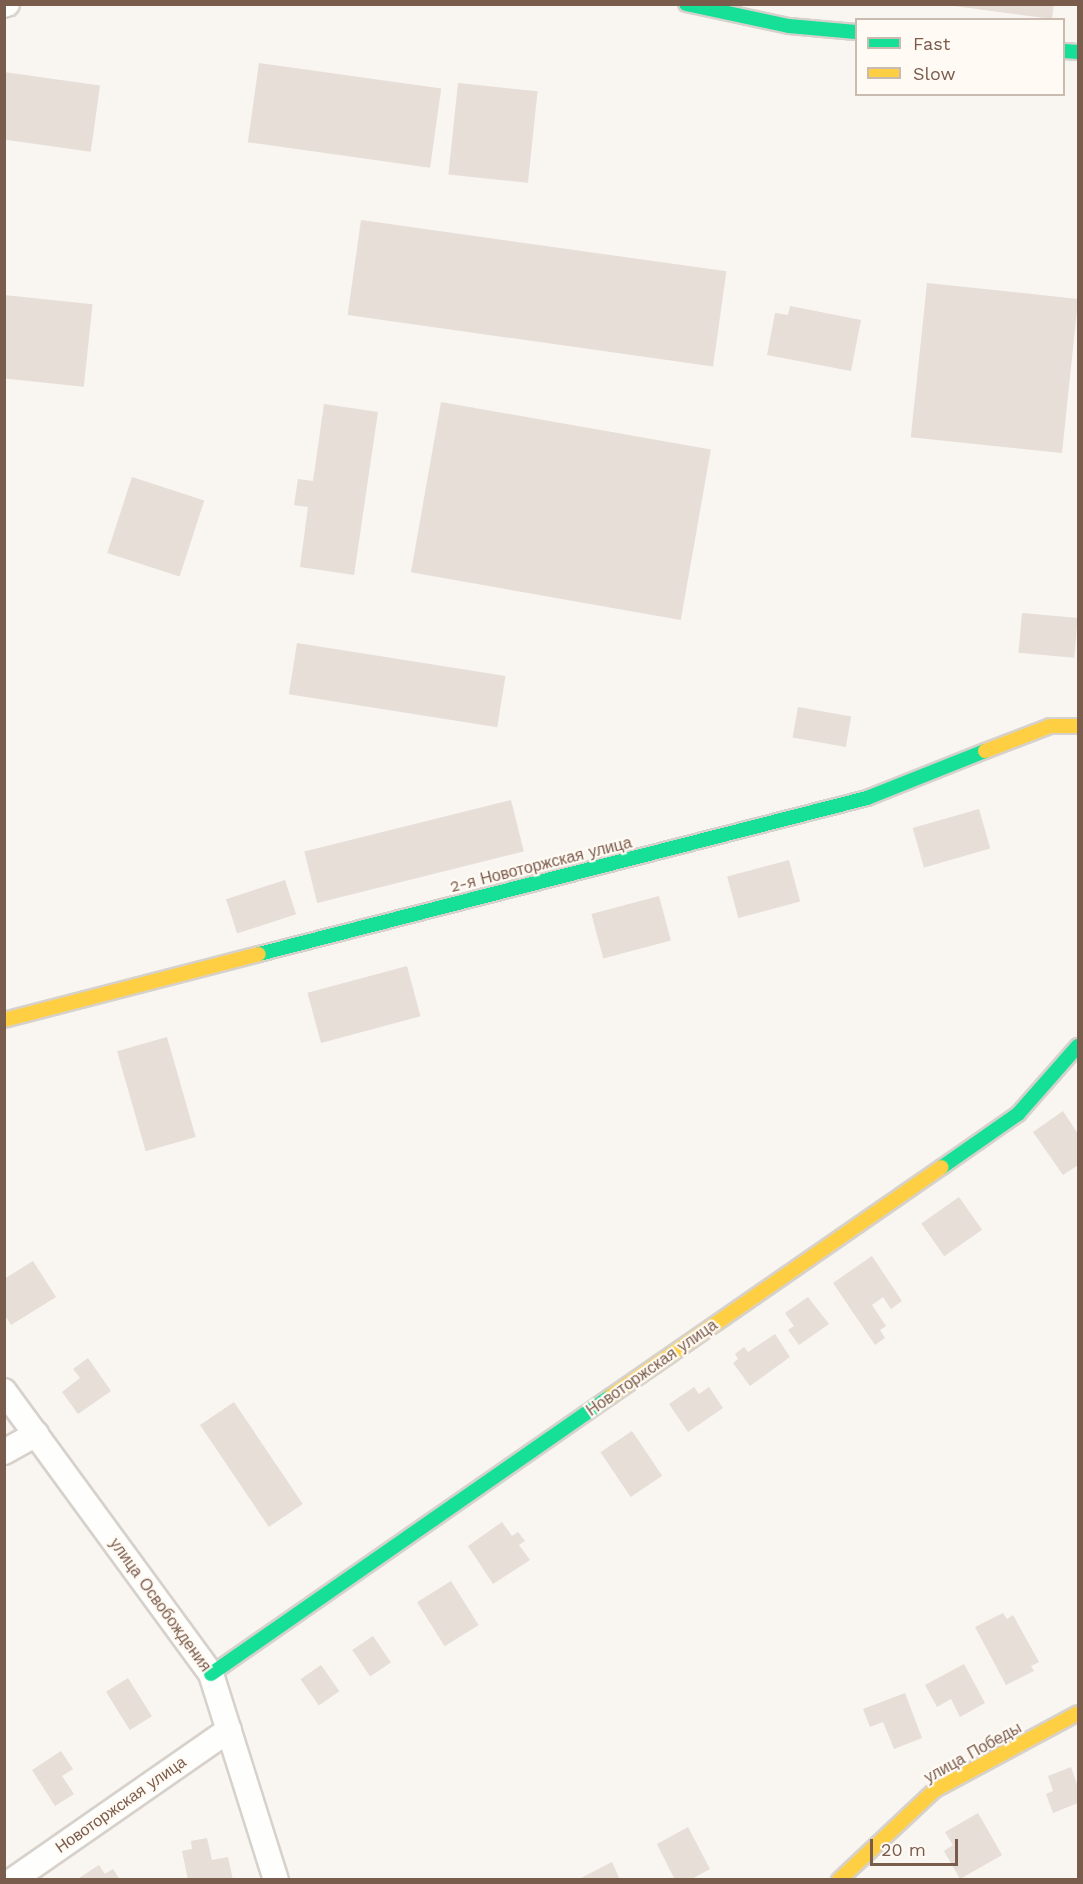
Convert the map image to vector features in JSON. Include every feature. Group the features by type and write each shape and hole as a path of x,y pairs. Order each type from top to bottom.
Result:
{"street":[{"path":"686,4 789,26 855,32"},
{"name":"2-я Новоторжская улица","path":"4,1020 867,798 1050,726 1078,726"},
{"name":"Новоторжская улица","path":"211,1674 1018,1114 1078,1046"},
{"name":"улица Освобождения","path":"4,1391 211,1674 276,1880"},
{"path":"4,1452 36,1434"},
{"name":"улица Победы","path":"839,1880 935,1790 1076,1718"},
{"name":"Новоторжская улица","path":"14,1880 229,1730"}],"building":[{"path":"939,4 1054,4 1052,18"},
{"path":"259,63 441,89 430,168 248,142"},
{"path":"4,72 100,85 91,152 4,140"},
{"path":"458,83 538,91 528,183 448,174"},
{"path":"361,220 726,271 713,366 348,315"},
{"path":"927,283 1078,299 1062,453 911,437"},
{"path":"4,295 93,304 84,387 4,378"},
{"path":"790,306 861,320 851,371 767,355 775,313 788,315"},
{"path":"441,402 711,450 681,620 411,572"},
{"path":"324,404 378,412 354,575 300,567 308,507 294,505 298,479 313,481"},
{"path":"132,477 204,500 180,577 107,553"},
{"path":"1022,613 1078,618 1074,658 1019,653"},
{"path":"297,643 505,676 497,727 289,694"},
{"path":"798,707 851,716 846,747 793,738"},
{"path":"511,800 524,851 317,903 304,852"},
{"path":"979,809 990,848 924,867 913,828"},
{"path":"789,860 800,902 738,918 727,877"},
{"path":"285,880 296,914 237,933 226,899"},
{"path":"659,896 671,940 603,959 591,914"},
{"path":"407,966 420,1016 321,1043 308,993"},
{"path":"167,1037 196,1137 146,1151 117,1051"},
{"path":"1063,1111 1078,1134 1078,1165 1063,1175 1033,1132"},
{"path":"959,1197 982,1230 944,1256 921,1223"},
{"path":"872,1256 902,1301 891,1309 883,1297 872,1305 886,1326 880,1330 885,1338 875,1345 833,1283"},
{"path":"33,1261 56,1297 11,1325 4,1314 4,1279"},
{"path":"808,1297 829,1324 799,1345 788,1330 794,1326 785,1313"},
{"path":"775,1334 790,1357 750,1386 733,1363 738,1359 735,1354 744,1347 748,1352"},
{"path":"88,1358 111,1391 78,1414 62,1392 80,1378 73,1369"},
{"path":"694,1387 699,1394 709,1387 723,1408 688,1432 669,1404"},
{"path":"234,1402 303,1504 269,1527 200,1425"},
{"path":"632,1431 662,1476 631,1497 600,1452"},
{"path":"502,1522 512,1536 518,1532 525,1541 519,1545 530,1560 493,1584 468,1546"},
{"path":"451,1581 479,1625 445,1646 417,1602"},
{"path":"1003,1613 1007,1619 1013,1615 1039,1662 1031,1666 1034,1671 1006,1685 975,1627"},
{"path":"373,1636 391,1663 370,1677 352,1650"},
{"path":"964,1664 985,1703 960,1717 951,1699 937,1707 925,1685"},
{"path":"321,1665 339,1691 319,1706 301,1679"},
{"path":"128,1678 152,1716 130,1730 106,1692"},
{"path":"905,1693 922,1738 894,1749 883,1722 870,1727 863,1709"},
{"path":"61,1751 73,1769 62,1776 74,1794 55,1806 32,1770"},
{"path":"1071,1767 1078,1787 1078,1803 1053,1813 1046,1794 1053,1791 1048,1776"},
{"path":"978,1813 1002,1855 960,1879 944,1851 953,1845 945,1832"},
{"path":"688,1827 710,1869 690,1880 675,1880 657,1844"},
{"path":"207,1838 212,1860 228,1857 233,1880 188,1880 182,1851 192,1849 191,1841"},
{"path":"612,1862 620,1880 577,1880"},
{"path":"99,1865 105,1874 113,1869 120,1880 76,1880"}],"traffic: fast":[{"path":"686,4 789,26 855,32"},
{"path":"1065,51 1078,52"},
{"path":"259,954 867,798 985,751"},
{"path":"942,1167 1018,1114 1078,1046"},
{"path":"211,1674 611,1396"}],"traffic: slow":[{"path":"985,751 1050,726 1078,726"},
{"path":"4,1020 259,954"},
{"path":"611,1396 942,1167"},
{"path":"839,1880 935,1790 1078,1713"}]}
